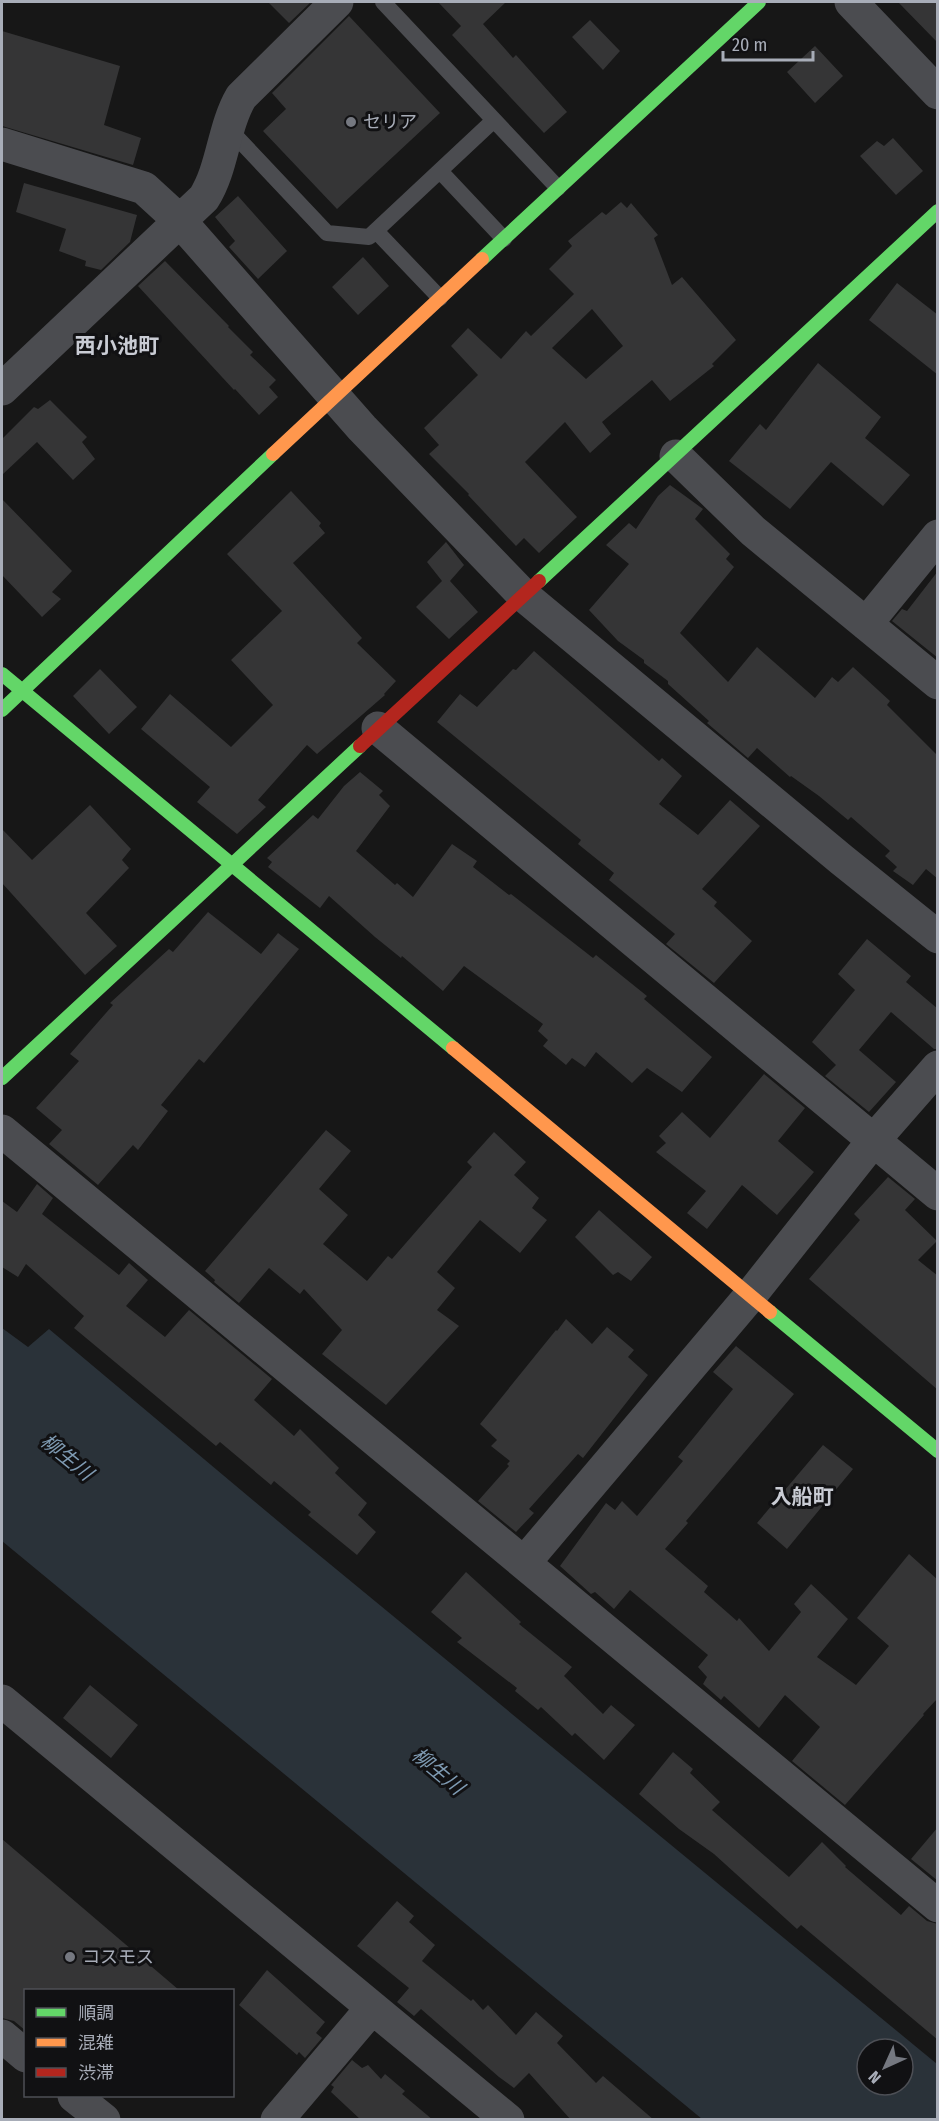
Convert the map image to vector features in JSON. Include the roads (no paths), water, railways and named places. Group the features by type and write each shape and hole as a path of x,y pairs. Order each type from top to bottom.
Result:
{"street":[{"path":"2,389 204,198 211,187 232,111 241,97 337,2"},
{"path":"2,710 334,396 759,2"},
{"path":"851,2 938,93"},
{"path":"2,144 144,188 180,221 334,396 523,595 833,853 938,937"},
{"path":"2,1078 230,864 676,456 938,211"},
{"path":"676,456 753,531 938,683"},
{"path":"866,624 938,536"},
{"path":"2,674 938,1451"},
{"path":"378,728 938,1194"},
{"path":"524,1563 750,1296 873,1141 938,1067"},
{"path":"2,1131 938,1906"},
{"path":"2,1701 508,2120"},
{"path":"277,2120 372,2008"},
{"path":"2,2036 24,2054"},
{"path":"75,2097 104,2120"}],"lane":[{"path":"383,2 558,188"},
{"path":"228,128 327,233 369,237 494,120"},
{"path":"440,171 504,239"},
{"path":"376,231 440,298"}],"water":[{"name":"柳生川","path":"2,1328 28,1347 49,1329 291,1532 904,2037 855,2037 855,2097 915,2097 915,2046 937,2064 937,2119 702,2119 2,1541"}],"place":[{"name":"セリア","path":"351,122"},
{"name":"コスモス","path":"70,1957"}],"district":[{"name":"西小池町","path":"117,346"},
{"name":"入船町","path":"802,1497"}]}
